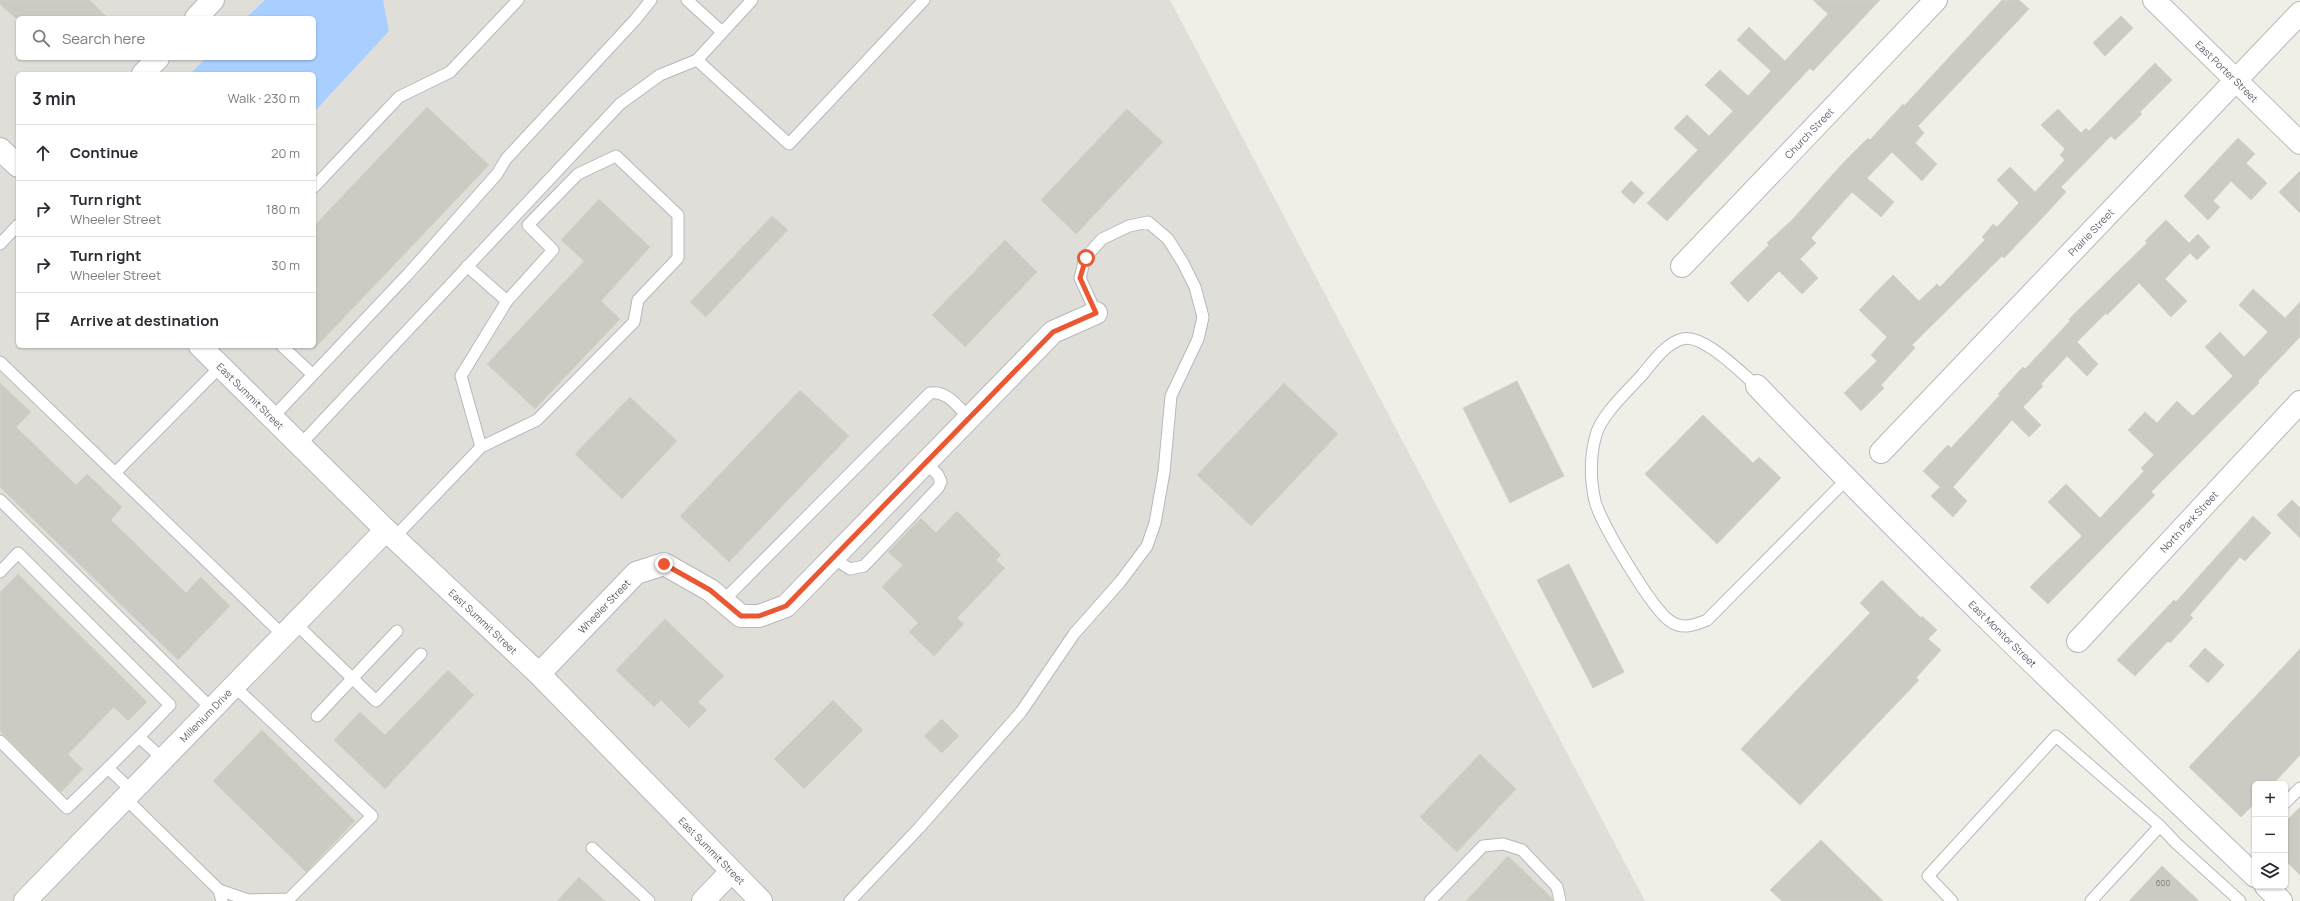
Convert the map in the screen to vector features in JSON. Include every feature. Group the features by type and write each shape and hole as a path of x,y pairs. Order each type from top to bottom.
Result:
{"street":[{"path":"198,16 213,0"},
{"name":"Church Street","path":"1682,266 1936,0"},
{"name":"East Porter Street","path":"2154,0 2300,143"},
{"name":"Prairie Street","path":"1881,452 2300,12"},
{"path":"145,72 156,60"},
{"path":"0,149 16,164"},
{"name":"Wheeler Street","path":"539,674 636,573 664,564 710,590 741,616 759,616 786,606 1053,332 1096,313"},
{"name":"East Summit Street","path":"202,348 390,534 539,674 761,901"},
{"name":"East Monitor Street","path":"1757,386 1846,480 2044,674 2252,873"},
{"name":"North Park Street","path":"2078,641 2300,402"},
{"name":"Millenium Drive","path":"25,901 289,629 390,534"},
{"path":"703,901 732,872"},
{"path":"2269,889 2282,901"}],"lane":[{"path":"316,185 399,97 450,72 518,0"},
{"path":"272,418 409,273 497,174 506,159 635,20 651,0"},
{"path":"687,0 722,32"},
{"path":"300,445 515,213 620,104 660,75 697,60 752,0"},
{"path":"697,60 789,144 924,0"},
{"path":"390,534 481,447 537,420 634,322 638,300 678,258 678,215 616,156 578,174 528,225"},
{"path":"481,447 461,376 507,301 553,250 515,213"},
{"path":"850,901 919,828 1021,712 1074,634 1120,582 1147,546 1155,523 1164,472 1171,396 1198,339 1203,317 1195,287 1183,263 1168,239 1148,222 1129,226 1102,239 1086,258 1080,278 1096,313"},
{"path":"0,244 16,227"},
{"path":"467,266 507,301"},
{"path":"1757,386 1706,344 1692,338 1682,339 1668,347 1657,358 1604,419 1596,433 1593,449 1592,486 1595,503 1601,520 1657,609 1670,622 1682,626 1694,626 1707,620 1846,480"},
{"path":"284,348 312,374"},
{"path":"0,362 115,473 289,629 354,679 376,701 421,654"},
{"path":"115,473 221,366"},
{"path":"723,601 930,393 936,392 945,395 969,418"},
{"path":"3,508 212,709"},
{"path":"0,572 18,553 170,705 67,808 0,741"},
{"path":"317,716 354,679 398,631"},
{"path":"108,768 128,795 219,890 248,900 289,899 372,816 234,686"},
{"path":"1952,901 1928,876 2056,736 2160,826 2176,843 2240,901"},
{"path":"139,737 163,759"},
{"path":"2288,800 2300,788"},
{"path":"2091,901 2160,826"},
{"path":"1430,901 1483,846 1503,844 1522,850 1557,887 1560,901"},
{"path":"592,848 649,901"},
{"path":"219,890 222,901"}],"shaded area":[{"path":"0,0 1170,0 1645,901 0,901"}],"water":[{"path":"265,0 383,0 389,31 316,110 316,72 192,72 204,60 316,60 316,16 248,16"}],"building":[{"path":"0,0 90,0 106,16 16,16 15,18 0,4"},
{"path":"1813,0 1880,0 1813,71 1810,68 1667,221 1647,203 1698,150 1674,128 1687,115 1709,136 1733,111 1705,85 1720,70 1748,96 1771,71 1737,40 1749,27 1785,61 1828,14"},
{"path":"2002,0 2019,0 2029,9 1918,126 1924,133 1915,143 1937,164 1922,181 1892,152 1867,178 1894,202 1881,217 1852,192 1811,238 1816,243 1800,259 1818,278 1802,294 1779,271 1748,302 1730,283 1769,245 1767,243 1792,220 1843,163 1868,138 1870,140 1903,104 1904,106"},
{"path":"2121,16 2133,28 2105,56 2093,43"},
{"path":"2155,63 2172,80 2140,112 2142,114 2115,140 2111,136 2061,187 2066,192 2004,258 2002,256 1912,345 1915,348 1881,385 1884,388 1861,411 1844,393 1877,361 1871,355 1887,337 1859,310 1893,275 1919,301 1937,284 1940,287 1985,240 1982,237 1993,224 1997,227 2019,203 1997,180 2010,167 2035,192 2065,160 2060,155 2065,149 2041,125 2058,109 2081,133 2086,128 2089,131"},
{"path":"427,107 489,165 316,347 316,224"},
{"path":"1127,109 1163,142 1076,234 1041,200"},
{"path":"2238,138 2255,154 2246,163 2267,183 2251,200 2231,181 2213,201 2220,207 2208,220 2184,196"},
{"path":"2300,171 2300,213 2279,192"},
{"path":"1631,181 1644,193 1634,204 1621,192"},
{"path":"599,199 650,247 601,301 620,319 535,409 487,364 584,261 561,240"},
{"path":"772,216 788,230 706,317 690,302"},
{"path":"2166,220 2189,243 2198,234 2210,247 2197,260 2190,253 2165,279 2187,301 2171,317 2139,283 2107,315 2106,313 2077,342 2098,364 2087,376 2067,356 2041,384 2043,386 2023,407 2041,425 2029,437 2012,420 1953,487 1967,501 1953,517 1931,496 1940,487 1923,471 1948,445 1951,448 2000,395 1998,394 2023,367 2025,369 2070,321 2069,319 2147,243 2145,241"},
{"path":"1005,240 1037,272 965,347 932,315"},
{"path":"2253,289 2285,318 2300,302 2300,337 2258,381 2259,383 2151,492 2155,495 2048,604 2030,587 2082,536 2048,502 2066,484 2100,518 2144,471 2141,468 2154,455 2128,430 2145,412 2157,423 2177,401 2193,416 2233,376 2205,347 2220,332 2244,357 2268,332 2239,305"},
{"path":"1517,381 1564,476 1510,503 1463,408"},
{"path":"0,383 31,412 16,427 76,485 87,474 122,507 111,520 186,593 201,577 230,606 178,660 0,487"},
{"path":"1284,383 1338,434 1251,526 1197,475"},
{"path":"800,390 849,436 729,562 680,516"},
{"path":"630,397 677,441 622,499 575,454"},
{"path":"1703,415 1753,463 1759,457 1781,478 1717,544 1645,474"},
{"path":"2292,500 2300,508 2300,538 2277,515"},
{"path":"957,511 1001,555 996,560 1005,568 957,618 964,624 934,656 909,632 918,623 882,587 903,565 888,552 921,518 936,533"},
{"path":"2253,516 2271,533 2245,561 2240,557 2190,615 2193,618 2170,643 2168,641 2135,676 2117,660 2174,600 2176,602"},
{"path":"1569,564 1624,672 1593,688 1537,580"},
{"path":"18,574 147,702 128,721 114,707 68,754 83,769 61,792 0,731 0,592"},
{"path":"1882,580 1921,618 1922,616 1937,630 1928,639 1941,650 1916,678 1919,680 1800,805 1741,749 1870,613 1860,603"},
{"path":"665,619 724,676 698,702 707,710 689,728 661,700 654,707 616,670"},
{"path":"2205,648 2224,665 2208,683 2189,666"},
{"path":"2300,649 2300,755 2276,781 2252,781 2252,806 2241,817 2189,767"},
{"path":"448,670 474,695 385,789 334,740 360,712 385,735"},
{"path":"833,700 863,730 804,789 774,759"},
{"path":"942,719 959,736 942,753 924,736"},
{"path":"262,730 355,821 306,872 213,781"},
{"path":"1480,754 1516,789 1457,852 1420,817"},
{"path":"2300,807 2300,875 2288,863 2288,819"},
{"path":"1821,840 1883,901 1782,901 1770,890"},
{"path":"1508,856 1552,898 1553,901 1466,901"},
{"path":"2162,866 2199,901 2129,901"},
{"path":"579,877 605,901 557,901"}],"route":[{"path":"664,564 710,590 741,616 759,616 786,606 1053,332 1096,313 1080,278 1086,258"}]}
